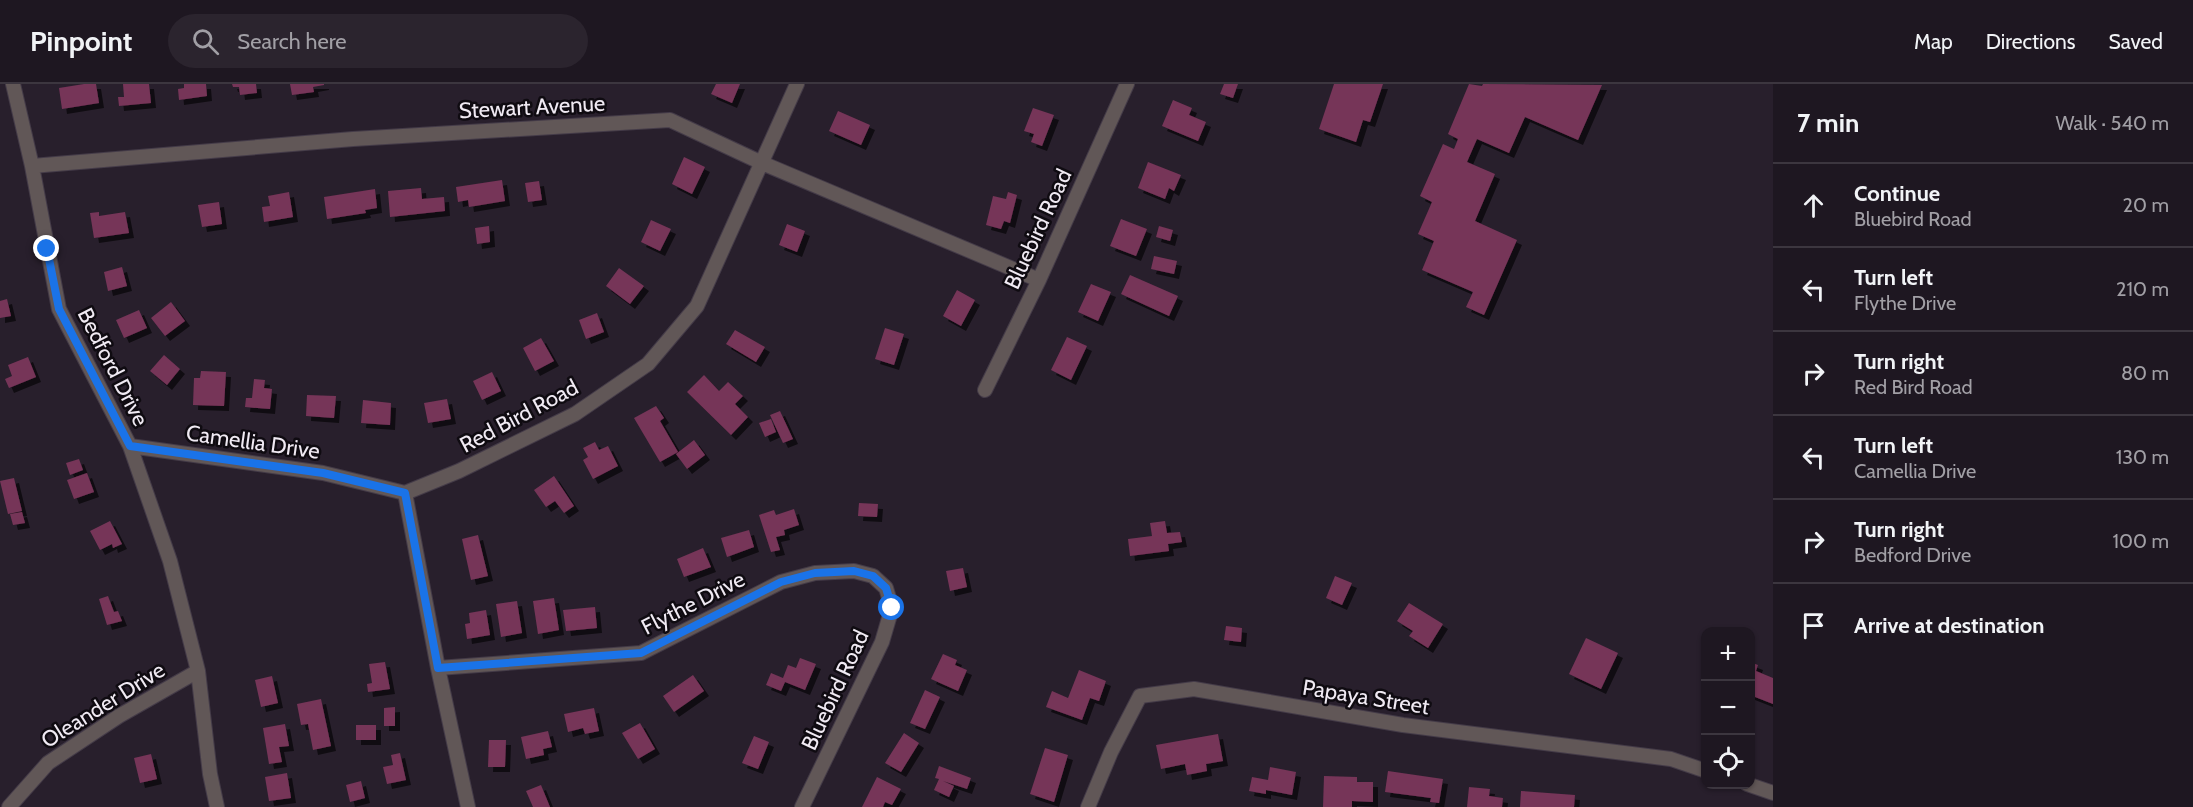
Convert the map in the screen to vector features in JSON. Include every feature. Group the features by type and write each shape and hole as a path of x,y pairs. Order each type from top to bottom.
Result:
{"street":[{"name":"Bedford Drive","path":"13,84 32,166 59,309 130,446 170,561 198,671 210,774 217,807"},
{"name":"Red Bird Road","path":"405,493 459,471 575,414 648,364 697,306 797,84"},
{"name":"Bluebird Road","path":"985,390 1039,280 1127,84"},
{"name":"Stewart Avenue","path":"32,166 353,139 670,120 762,164 1039,280"},
{"name":"Camellia Drive","path":"130,446 323,473 405,493"},
{"path":"405,493 438,668 468,807"},
{"name":"Flythe Drive","path":"438,668 641,653 781,582 815,573 854,571 873,576 886,588"},
{"name":"Bluebird Road","path":"802,807 882,642 892,608 886,588"},
{"name":"Oleander Drive","path":"9,807 48,763 119,716 198,671"},
{"name":"Papaya Street","path":"1088,807 1111,752 1140,696 1194,689 1403,725 1671,759 1701,769"},
{"path":"1755,787 1773,793"}],"building":[{"path":"96,84 99,103 62,109 59,88"},
{"path":"123,84 149,84 151,103 119,106 118,97 124,97"},
{"path":"184,84 206,84 207,96 179,100 178,89 184,88"},
{"path":"232,84 256,84 257,93 240,95 239,87 233,87"},
{"path":"290,84 324,85 313,87 314,92 292,95"},
{"path":"716,84 740,84 732,103 711,94"},
{"path":"1224,84 1238,84 1233,98 1220,94"},
{"path":"1334,84 1383,84 1370,122 1363,120 1356,142 1319,129"},
{"path":"1469,84 1482,86 1483,84 1602,85 1578,140 1525,117 1509,153 1477,139 1467,162 1495,174 1475,221 1517,240 1484,315 1466,307 1473,292 1422,270 1434,241 1418,234 1432,202 1420,196 1443,144 1454,149 1458,139 1448,134"},
{"path":"1173,100 1192,108 1189,115 1206,122 1198,141 1162,126"},
{"path":"1033,108 1054,115 1042,146 1031,142 1034,134 1024,131"},
{"path":"838,111 870,125 861,145 829,131"},
{"path":"684,157 705,167 692,194 672,184"},
{"path":"1148,162 1181,175 1174,191 1169,188 1165,199 1138,188"},
{"path":"502,180 505,201 469,207 468,200 458,202 456,187"},
{"path":"539,181 542,200 528,202 525,183"},
{"path":"421,188 422,199 444,197 445,211 390,217 388,191"},
{"path":"375,189 377,208 365,210 366,213 327,219 324,197"},
{"path":"289,192 293,217 264,222 262,207 270,206 268,196"},
{"path":"1008,192 1017,195 1010,223 1004,221 1001,229 986,225 993,196 1006,199"},
{"path":"219,202 222,224 202,227 198,205"},
{"path":"99,212 99,216 125,212 129,233 94,238 90,213"},
{"path":"1121,219 1147,229 1136,256 1110,246"},
{"path":"651,220 671,229 660,251 641,242"},
{"path":"787,224 805,231 797,252 779,245"},
{"path":"489,226 490,242 477,244 475,228"},
{"path":"1159,226 1173,230 1170,241 1156,237"},
{"path":"1154,256 1177,261 1174,274 1151,269"},
{"path":"122,267 127,286 108,291 104,272"},
{"path":"619,268 644,286 630,304 606,286"},
{"path":"1130,275 1178,296 1169,316 1121,294"},
{"path":"1091,284 1111,292 1098,321 1078,312"},
{"path":"957,290 975,300 961,326 943,316"},
{"path":"7,299 11,316 0,318 0,301"},
{"path":"171,302 185,321 165,336 151,318"},
{"path":"139,310 147,328 124,338 116,320"},
{"path":"597,313 604,332 586,339 579,320"},
{"path":"885,328 904,334 894,365 875,359"},
{"path":"735,330 765,347 756,362 726,344"},
{"path":"1067,337 1087,346 1071,380 1051,370"},
{"path":"541,338 554,361 535,371 523,348"},
{"path":"164,355 180,369 167,385 150,371"},
{"path":"28,357 36,377 9,388 5,379 12,376 8,365"},
{"path":"201,371 226,372 224,406 193,405 194,378 200,378"},
{"path":"492,372 501,391 482,400 473,381"},
{"path":"704,375 719,391 728,382 743,396 735,404 748,417 731,435 687,392"},
{"path":"254,379 265,380 264,388 272,389 270,409 245,407 246,398 252,398"},
{"path":"307,395 336,396 334,418 306,416"},
{"path":"447,399 451,419 428,423 424,403"},
{"path":"363,400 391,403 390,425 361,423"},
{"path":"656,406 664,418 660,421 678,452 660,462 634,418"},
{"path":"780,411 793,439 783,443 770,415"},
{"path":"771,419 776,432 765,437 759,423"},
{"path":"694,440 705,455 687,469 676,454"},
{"path":"595,442 599,450 608,446 618,466 593,479 583,460 588,457 583,448"},
{"path":"79,459 83,470 70,475 66,463"},
{"path":"87,473 94,492 74,499 67,480"},
{"path":"554,476 574,506 564,513 555,501 546,507 534,490"},
{"path":"14,478 22,511 8,514 0,481"},
{"path":"859,503 878,504 877,517 858,516"},
{"path":"794,509 799,525 784,530 785,535 776,537 780,550 771,552 759,515 774,510 776,515"},
{"path":"22,512 25,523 13,525 10,514"},
{"path":"110,521 122,544 113,548 112,544 100,550 90,531"},
{"path":"1165,521 1167,533 1180,532 1182,542 1168,544 1169,551 1130,556 1128,539 1152,536 1150,523"},
{"path":"749,530 754,547 727,557 721,538"},
{"path":"478,535 488,576 471,580 462,539"},
{"path":"703,548 711,567 684,577 677,559"},
{"path":"963,568 967,587 950,591 946,571"},
{"path":"1335,576 1352,583 1342,605 1326,598"},
{"path":"108,596 114,612 118,611 122,621 107,625 99,599"},
{"path":"554,598 559,630 538,634 533,601"},
{"path":"517,601 522,633 501,637 496,604"},
{"path":"1409,603 1443,624 1428,648 1409,636 1413,631 1397,621"},
{"path":"595,607 597,628 566,631 563,610"},
{"path":"486,610 490,635 467,639 465,624 470,623 469,613"},
{"path":"1226,626 1242,628 1241,642 1224,640"},
{"path":"1586,638 1618,653 1601,689 1569,674"},
{"path":"943,654 957,660 955,665 967,670 958,691 931,679"},
{"path":"800,658 816,664 805,690 785,682 781,691 766,685 771,673 783,678 788,665 796,668"},
{"path":"385,662 390,689 368,692 367,684 372,683 369,664"},
{"path":"1755,664 1758,665 1756,671 1773,678 1773,704 1755,697"},
{"path":"1079,670 1106,681 1099,701 1090,698 1082,720 1046,707 1052,691 1068,698"},
{"path":"693,675 704,691 674,712 663,696"},
{"path":"272,676 278,703 261,707 255,680"},
{"path":"925,690 940,697 925,729 910,723"},
{"path":"321,699 331,746 313,750 308,724 301,725 297,704"},
{"path":"395,707 395,726 384,726 384,708"},
{"path":"594,708 599,731 585,734 583,728 568,732 564,714"},
{"path":"640,723 655,749 638,759 622,733"},
{"path":"285,724 289,746 279,747 282,762 269,764 263,728"},
{"path":"356,725 376,725 376,740 356,740"},
{"path":"548,731 552,747 543,749 544,755 526,759 521,737"},
{"path":"904,733 919,743 901,772 885,763"},
{"path":"1218,734 1223,761 1206,764 1207,771 1187,775 1185,764 1161,769 1156,745"},
{"path":"754,736 769,742 758,769 742,763"},
{"path":"489,740 506,740 505,767 488,767"},
{"path":"1045,748 1068,755 1054,802 1030,794"},
{"path":"400,753 406,780 387,784 383,767 393,765 391,755"},
{"path":"151,754 157,779 140,783 134,758"},
{"path":"939,766 971,778 967,789 943,781 954,786 949,797 934,790 939,779 935,778"},
{"path":"1270,767 1296,772 1292,795 1266,790 1266,794 1249,791 1252,777 1268,780"},
{"path":"1388,771 1443,779 1439,803 1430,802 1431,798 1385,792"},
{"path":"287,773 291,798 269,801 265,777"},
{"path":"1324,776 1357,777 1357,782 1373,782 1373,802 1352,801 1352,807 1323,807"},
{"path":"877,777 901,789 892,805 885,802 883,807 862,807"},
{"path":"361,781 365,798 350,802 346,785"},
{"path":"541,785 550,807 533,807 526,791"},
{"path":"1469,787 1490,789 1489,796 1503,798 1502,807 1467,807"},
{"path":"1521,791 1575,795 1574,807 1520,807"}],"route":[{"path":"47,249 59,309 130,446 323,473 405,493 438,668 641,653 781,582 815,573 854,571 873,576 886,588 892,608"}]}
